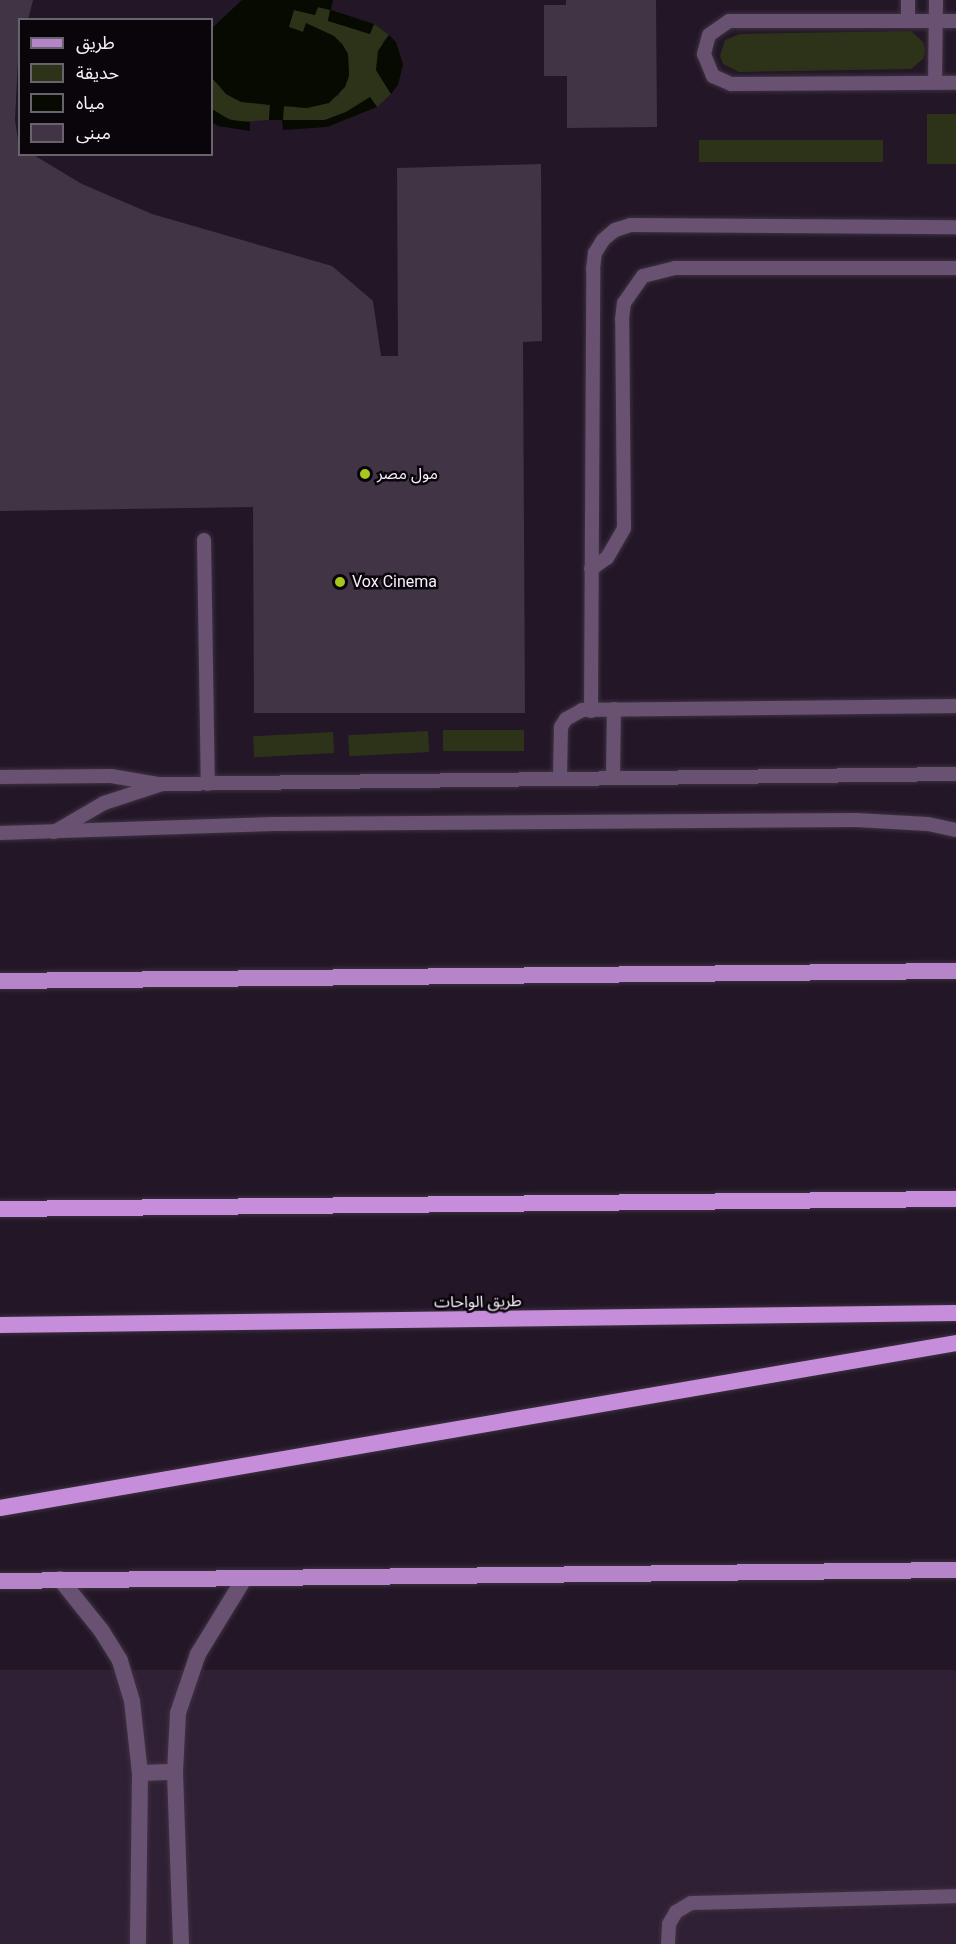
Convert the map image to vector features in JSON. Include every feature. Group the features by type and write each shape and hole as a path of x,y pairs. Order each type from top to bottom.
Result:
{"highway":[{"path":"0,1209 956,1200"},
{"name":"طريق الواحات","path":"0,1325 956,1313"},
{"path":"0,1508 956,1343"}],"main road":[{"path":"0,981 956,971"},
{"path":"0,1581 956,1570"}],"street":[{"path":"60,1579 101,1630 120,1661 132,1701 140,1773 138,1944"},
{"path":"181,1944 175,1772 178,1713 185,1684 244,1579"},
{"path":"140,1773 175,1772"}],"lane":[{"path":"908,21 909,0"},
{"path":"935,83 936,0"},
{"path":"956,21 729,21 709,35 704,54 713,76 731,84 956,83"},
{"path":"591,711 593,269 595,253 603,240 615,230 630,225 956,227"},
{"path":"591,569 607,558 624,528 622,319 628,295 643,276 675,268 956,268"},
{"path":"204,540 208,784"},
{"path":"560,777 561,727 573,714 614,710 956,706"},
{"path":"613,777 614,710"},
{"path":"0,777 111,776 162,784 208,784 560,777 956,774"},
{"path":"53,833 104,803 162,784"},
{"path":"0,833 274,824 856,820 928,824 956,830"},
{"path":"668,1944 669,1924 676,1912 691,1903 956,1896"}],"shaded area":[{"path":"0,1670 956,1670 956,1944 0,1944"}],"green space":[{"path":"317,7 331,10 328,20 369,34 374,24 389,35 383,42 376,70 391,94 377,107 370,97 346,112 325,120 282,120 283,106 307,108 338,96 349,76 348,54 342,44 306,24 303,32 288,27 294,10 315,15"},
{"path":"911,31 923,42 925,50 924,58 911,69 739,72 723,64 720,56 725,40 740,34"},
{"path":"213,79 233,98 270,105 269,120 241,122 220,116 213,110"},
{"path":"927,114 956,114 956,164 927,164"},
{"path":"699,140 883,140 883,162 699,162"},
{"path":"443,730 524,730 524,751 443,751"},
{"path":"428,731 429,752 349,756 348,735"},
{"path":"333,732 334,753 254,757 253,736"}],"water":[{"path":"242,0 333,0 331,10 374,24 370,34 328,21 330,10 318,7 315,15 294,10 289,27 303,32 306,23 334,36 342,44 348,54 349,76 345,87 329,103 307,108 284,106 283,120 325,120 346,112 370,97 377,107 327,127 283,130 282,120 269,120 270,105 241,102 226,94 213,79 213,27"},
{"path":"389,35 396,42 403,64 398,85 391,94 376,70 378,51"},
{"path":"213,110 230,120 250,122 250,131 218,126 213,123"}],"building":[{"path":"0,0 33,0 28,18 18,18 15,120 18,156 35,156 82,184 152,214 332,266 373,301 381,356 398,356 397,168 541,164 542,341 523,342 525,713 254,713 253,507 0,511"},
{"path":"566,0 656,0 657,127 567,128 567,76 544,76 544,5 566,5"}],"place":[{"name":"مول مصر","path":"365,474"},
{"name":"Vox Cinema","path":"340,582"}]}
